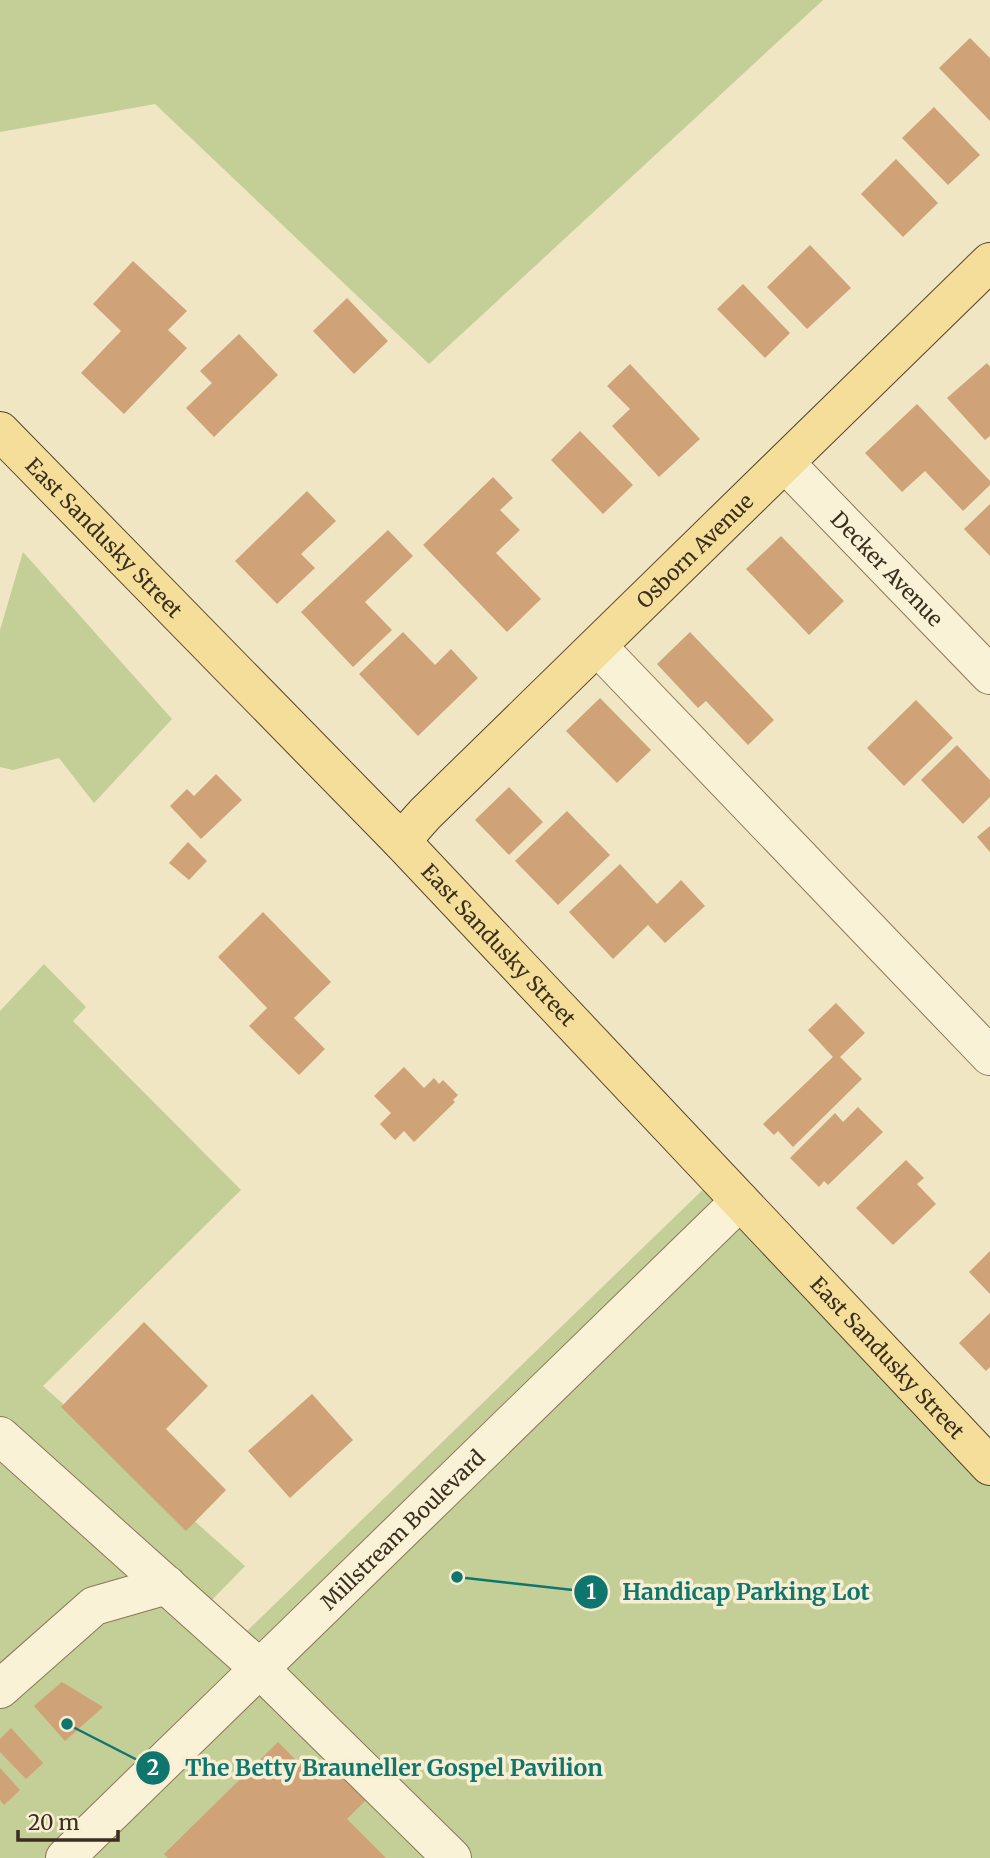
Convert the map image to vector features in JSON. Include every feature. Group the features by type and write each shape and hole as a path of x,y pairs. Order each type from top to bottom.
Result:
{"main road":[{"name":"Osborn Avenue","path":"401,841 425,814 990,262"},
{"name":"East Sandusky Street","path":"0,431 401,841 990,1466"}],"street":[{"name":"Decker Avenue","path":"785,463 990,675"},
{"path":"598,647 990,1056"},
{"name":"Millstream Boulevard","path":"65,1858 740,1200"},
{"path":"0,1436 260,1669 452,1858"},
{"path":"0,1689 94,1606 167,1585"}],"green space":[{"path":"0,0 823,0 429,364 155,104 0,132"},
{"path":"23,552 172,719 94,803 59,758 13,770 0,767 0,630"},
{"path":"44,964 86,1007 73,1021 241,1190 43,1386 245,1566 210,1602 245,1633 717,1176 990,1464 990,1858 0,1858 0,1011"}],"building":[{"path":"970,38 990,58 990,121 939,68"},
{"path":"934,107 980,155 948,185 902,138"},
{"path":"896,159 938,203 903,237 861,194"},
{"path":"810,245 851,288 807,329 767,287"},
{"path":"133,261 187,311 168,330 187,348 124,414 81,373 121,331 93,304"},
{"path":"743,284 790,333 765,358 717,309"},
{"path":"347,298 388,341 354,374 313,331"},
{"path":"239,334 278,375 214,437 186,408 212,383 200,371"},
{"path":"987,363 990,367 990,436 985,440 947,398"},
{"path":"630,364 700,439 659,477 612,426 630,409 607,386"},
{"path":"917,404 990,481 990,485 963,511 925,471 902,492 865,453"},
{"path":"580,431 633,485 603,514 551,460"},
{"path":"493,477 513,498 500,510 520,530 496,553 541,599 507,632 423,545"},
{"path":"307,491 336,521 301,554 315,568 277,604 235,561"},
{"path":"990,504 990,556 964,529"},
{"path":"388,530 413,556 365,602 392,630 353,667 301,612"},
{"path":"781,536 844,601 809,635 746,569"},
{"path":"403,632 435,665 451,649 478,678 418,736 359,674"},
{"path":"690,632 774,720 748,745 706,701 698,708 657,664"},
{"path":"600,698 651,750 617,783 566,731"},
{"path":"916,700 953,738 904,786 867,748"},
{"path":"957,745 990,780 990,797 963,824 921,780"},
{"path":"216,774 242,800 201,839 170,806 187,789 194,796"},
{"path":"509,787 543,822 509,855 475,820"},
{"path":"567,811 610,855 558,905 515,861"},
{"path":"990,826 990,852 977,837"},
{"path":"188,842 207,861 189,880 169,863"},
{"path":"620,864 657,904 681,880 705,906 665,943 648,925 613,959 569,912"},
{"path":"263,912 331,982 294,1018 325,1049 299,1075 249,1026 267,1008 218,957"},
{"path":"836,1003 865,1033 840,1057 862,1079 793,1147 778,1131 774,1135 763,1124 833,1057 808,1030"},
{"path":"404,1067 424,1088 434,1078 439,1084 443,1080 458,1095 453,1100 455,1102 414,1142 404,1131 395,1140 380,1124 391,1113 374,1096"},
{"path":"858,1107 883,1132 828,1185 824,1181 819,1187 790,1158 835,1113 843,1122"},
{"path":"906,1160 924,1178 917,1184 936,1204 893,1245 856,1208"},
{"path":"990,1251 990,1294 969,1272"},
{"path":"990,1313 990,1367 986,1371 959,1343"},
{"path":"144,1322 208,1386 166,1429 226,1490 186,1531 61,1407"},
{"path":"312,1394 353,1440 290,1498 248,1451"},
{"path":"62,1682 103,1707 65,1741 34,1706"},
{"path":"11,1728 43,1763 26,1779 0,1752 0,1739"},
{"path":"278,1742 313,1777 333,1757 371,1795 347,1819 386,1858 168,1858 164,1854"},
{"path":"0,1768 20,1790 4,1805 0,1800"}],"place":[{"name":"Handicap Parking Lot","path":"457,1577"},
{"name":"The Betty Brauneller Gospel Pavilion","path":"67,1724"}]}
